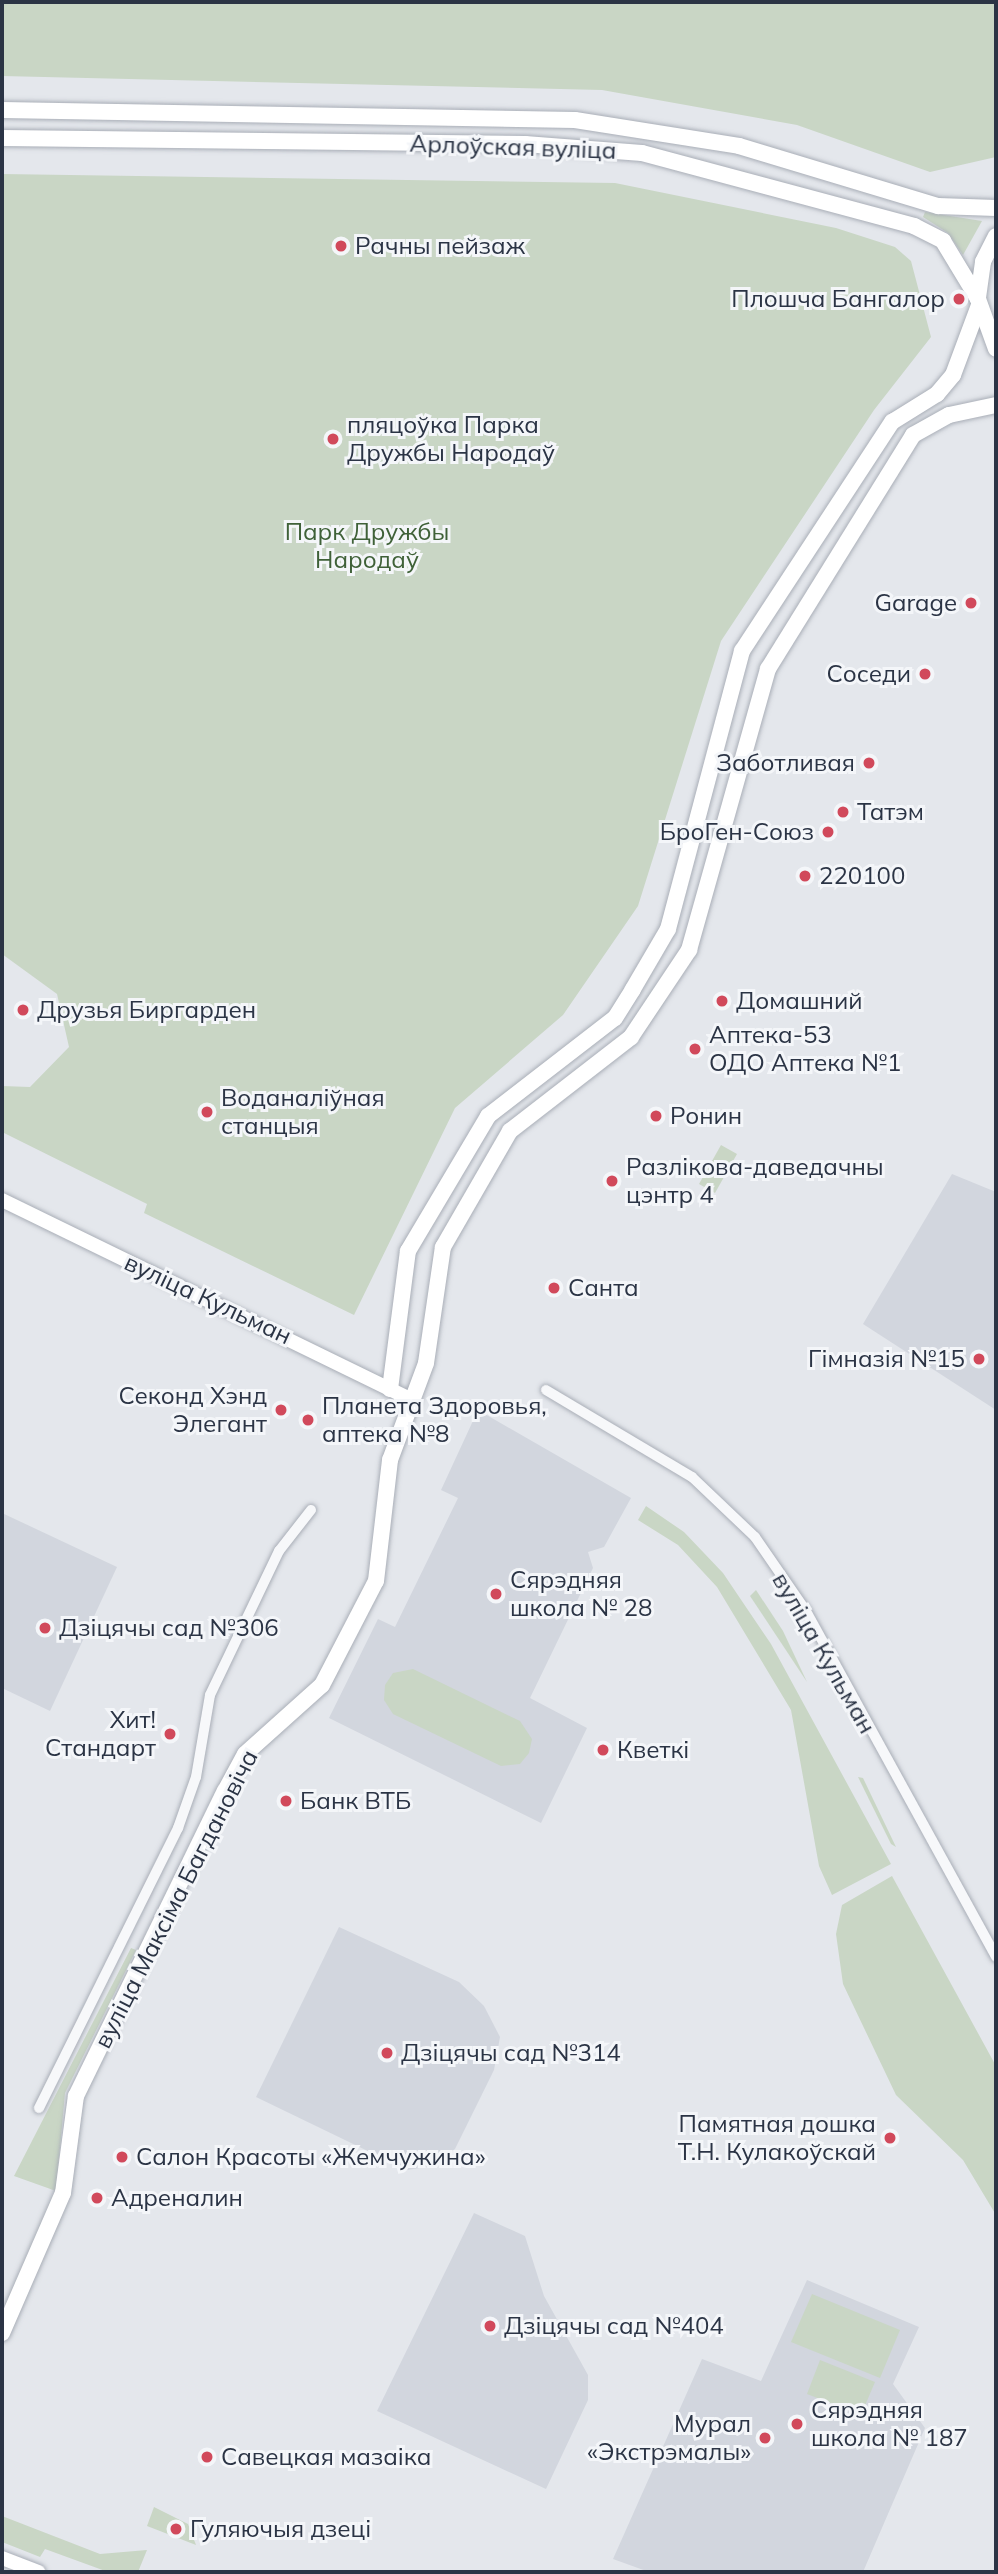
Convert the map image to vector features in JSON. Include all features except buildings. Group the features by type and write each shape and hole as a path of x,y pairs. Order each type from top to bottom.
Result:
{"main road":[{"name":"Арлоўская вуліца","path":"2,110 575,120 739,146 938,206 996,208"},
{"name":"Арлоўская вуліца","path":"2,138 525,144 642,153 914,226 943,241 979,302 996,349"},
{"path":"390,1389 408,1251 488,1116 615,1018 668,929 742,651 892,422 937,394 953,375 979,302 982,262 996,236"},
{"name":"вуліца Максіма Багдановіча","path":"2,2333 63,2193 76,2096 225,1791 244,1754 321,1685 376,1581 391,1452 414,1401 426,1363 443,1247 510,1130 631,1037 689,950 768,669 913,435 949,415 996,405"},
{"name":"вуліца Кульман","path":"2,1200 414,1401"},
{"path":"2,2558 38,2572"},
{"path":"2,2566 16,2572"}],"street":[{"name":"вуліца Кульман","path":"546,1390 692,1477 755,1537 806,1611 996,1957"},
{"name":"вуліца Максіма Багдановіча","path":"39,2108 187,1807 210,1695 279,1551 311,1510"}],"shaded area":[{"path":"952,1174 996,1192 996,1410 863,1324"},
{"name":"Сярэдняя школа № 28","path":"478,1410 631,1498 604,1547 588,1552 593,1568 530,1698 587,1728 541,1823 329,1718 378,1619 395,1627 458,1498 441,1490"},
{"name":"Дзіцячы сад №306","path":"2,1513 117,1567 50,1711 2,1688"},
{"name":"Дзіцячы сад №314","path":"339,1927 459,1982 484,2006 500,2037 494,2070 455,2149 433,2166 407,2170 256,2097"},
{"name":"Дзіцячы сад №404","path":"474,2213 525,2236 544,2296 588,2375 588,2400 546,2489 377,2411"},
{"name":"Сярэдняя школа № 187","path":"807,2280 919,2327 893,2384 925,2428 863,2572 649,2572 613,2559 702,2359 761,2381"}],"green space":[{"path":"2,2 996,2 996,157 930,172 797,125 602,90 2,76"},
{"name":"Парк Дружбы Народаў","path":"2,174 615,183 836,228 895,247 911,261 931,337 874,410 721,641 638,906 563,1015 455,1108 354,1315 144,1213 147,1204 2,1132 2,1086 30,1087 69,1047 57,994 2,954"},
{"path":"925,212 982,221 963,255 948,233 923,217"},
{"path":"721,1145 737,1154 715,1193 699,1184"},
{"path":"646,1506 684,1532 723,1573 771,1644 891,1864 832,1895 819,1866 791,1710 717,1587 678,1545 638,1520"},
{"path":"756,1590 783,1631 807,1682 750,1596"},
{"path":"413,1669 520,1721 532,1739 529,1753 520,1764 501,1766 393,1714 384,1700 385,1685 393,1673"},
{"path":"858,1777 863,1778 896,1847 891,1844"},
{"path":"892,1876 996,2066 996,2215 963,2160 896,2095 843,1984 836,1934 842,1905"},
{"path":"131,1948 136,1950 65,2093 56,2191 14,2176"},
{"path":"812,2294 900,2330 880,2378 791,2342"},
{"path":"820,2360 875,2382 861,2415 807,2394"},
{"path":"154,2507 188,2524 196,2545 147,2526"},
{"path":"2,2516 100,2554 147,2550 138,2572 108,2572 45,2549 40,2557 2,2542"}],"place":[{"name":"Рачны пейзаж","path":"341,246"},
{"name":"Плошча Бангалор","path":"959,299"},
{"name":"пляцоўка Парка Дружбы Народаў","path":"333,439"},
{"name":"Garage","path":"971,603"},
{"name":"Соседи","path":"925,674"},
{"name":"Заботливая","path":"869,763"},
{"name":"Татэм","path":"843,812"},
{"name":"БроГен-Союз","path":"828,832"},
{"name":"220100","path":"805,876"},
{"name":"Домашний","path":"722,1001"},
{"name":"Друзья Биргарден","path":"23,1010"},
{"name":"Аптека-53 ОДО Аптека №1","path":"695,1049"},
{"name":"Воданаліўная станцыя","path":"207,1112"},
{"name":"Ронин","path":"656,1116"},
{"name":"Разлікова-даведачны цэнтр 4","path":"612,1181"},
{"name":"Санта","path":"554,1288"},
{"name":"Гімназія №15","path":"979,1359"},
{"name":"Секонд Хэнд Элегант","path":"281,1410"},
{"name":"Планета Здоровья, аптека №8","path":"308,1420"},
{"name":"Сярэдняя школа № 28","path":"496,1594"},
{"name":"Дзіцячы сад №306","path":"45,1628"},
{"name":"Хит! Стандарт","path":"170,1734"},
{"name":"Кветкі","path":"603,1750"},
{"name":"Банк ВТБ","path":"286,1801"},
{"name":"Дзіцячы сад №314","path":"387,2053"},
{"name":"Памятная дошка Т.Н. Кулакоўскай","path":"890,2138"},
{"name":"Салон Красоты «Жемчужина»","path":"122,2157"},
{"name":"Адреналин","path":"97,2198"},
{"name":"Дзіцячы сад №404","path":"490,2326"},
{"name":"Сярэдняя школа № 187","path":"797,2424"},
{"name":"Мурал «Экстрэмалы»","path":"765,2438"},
{"name":"Савецкая мазаіка","path":"207,2457"},
{"name":"Гуляючыя дзеці","path":"176,2529"}]}
